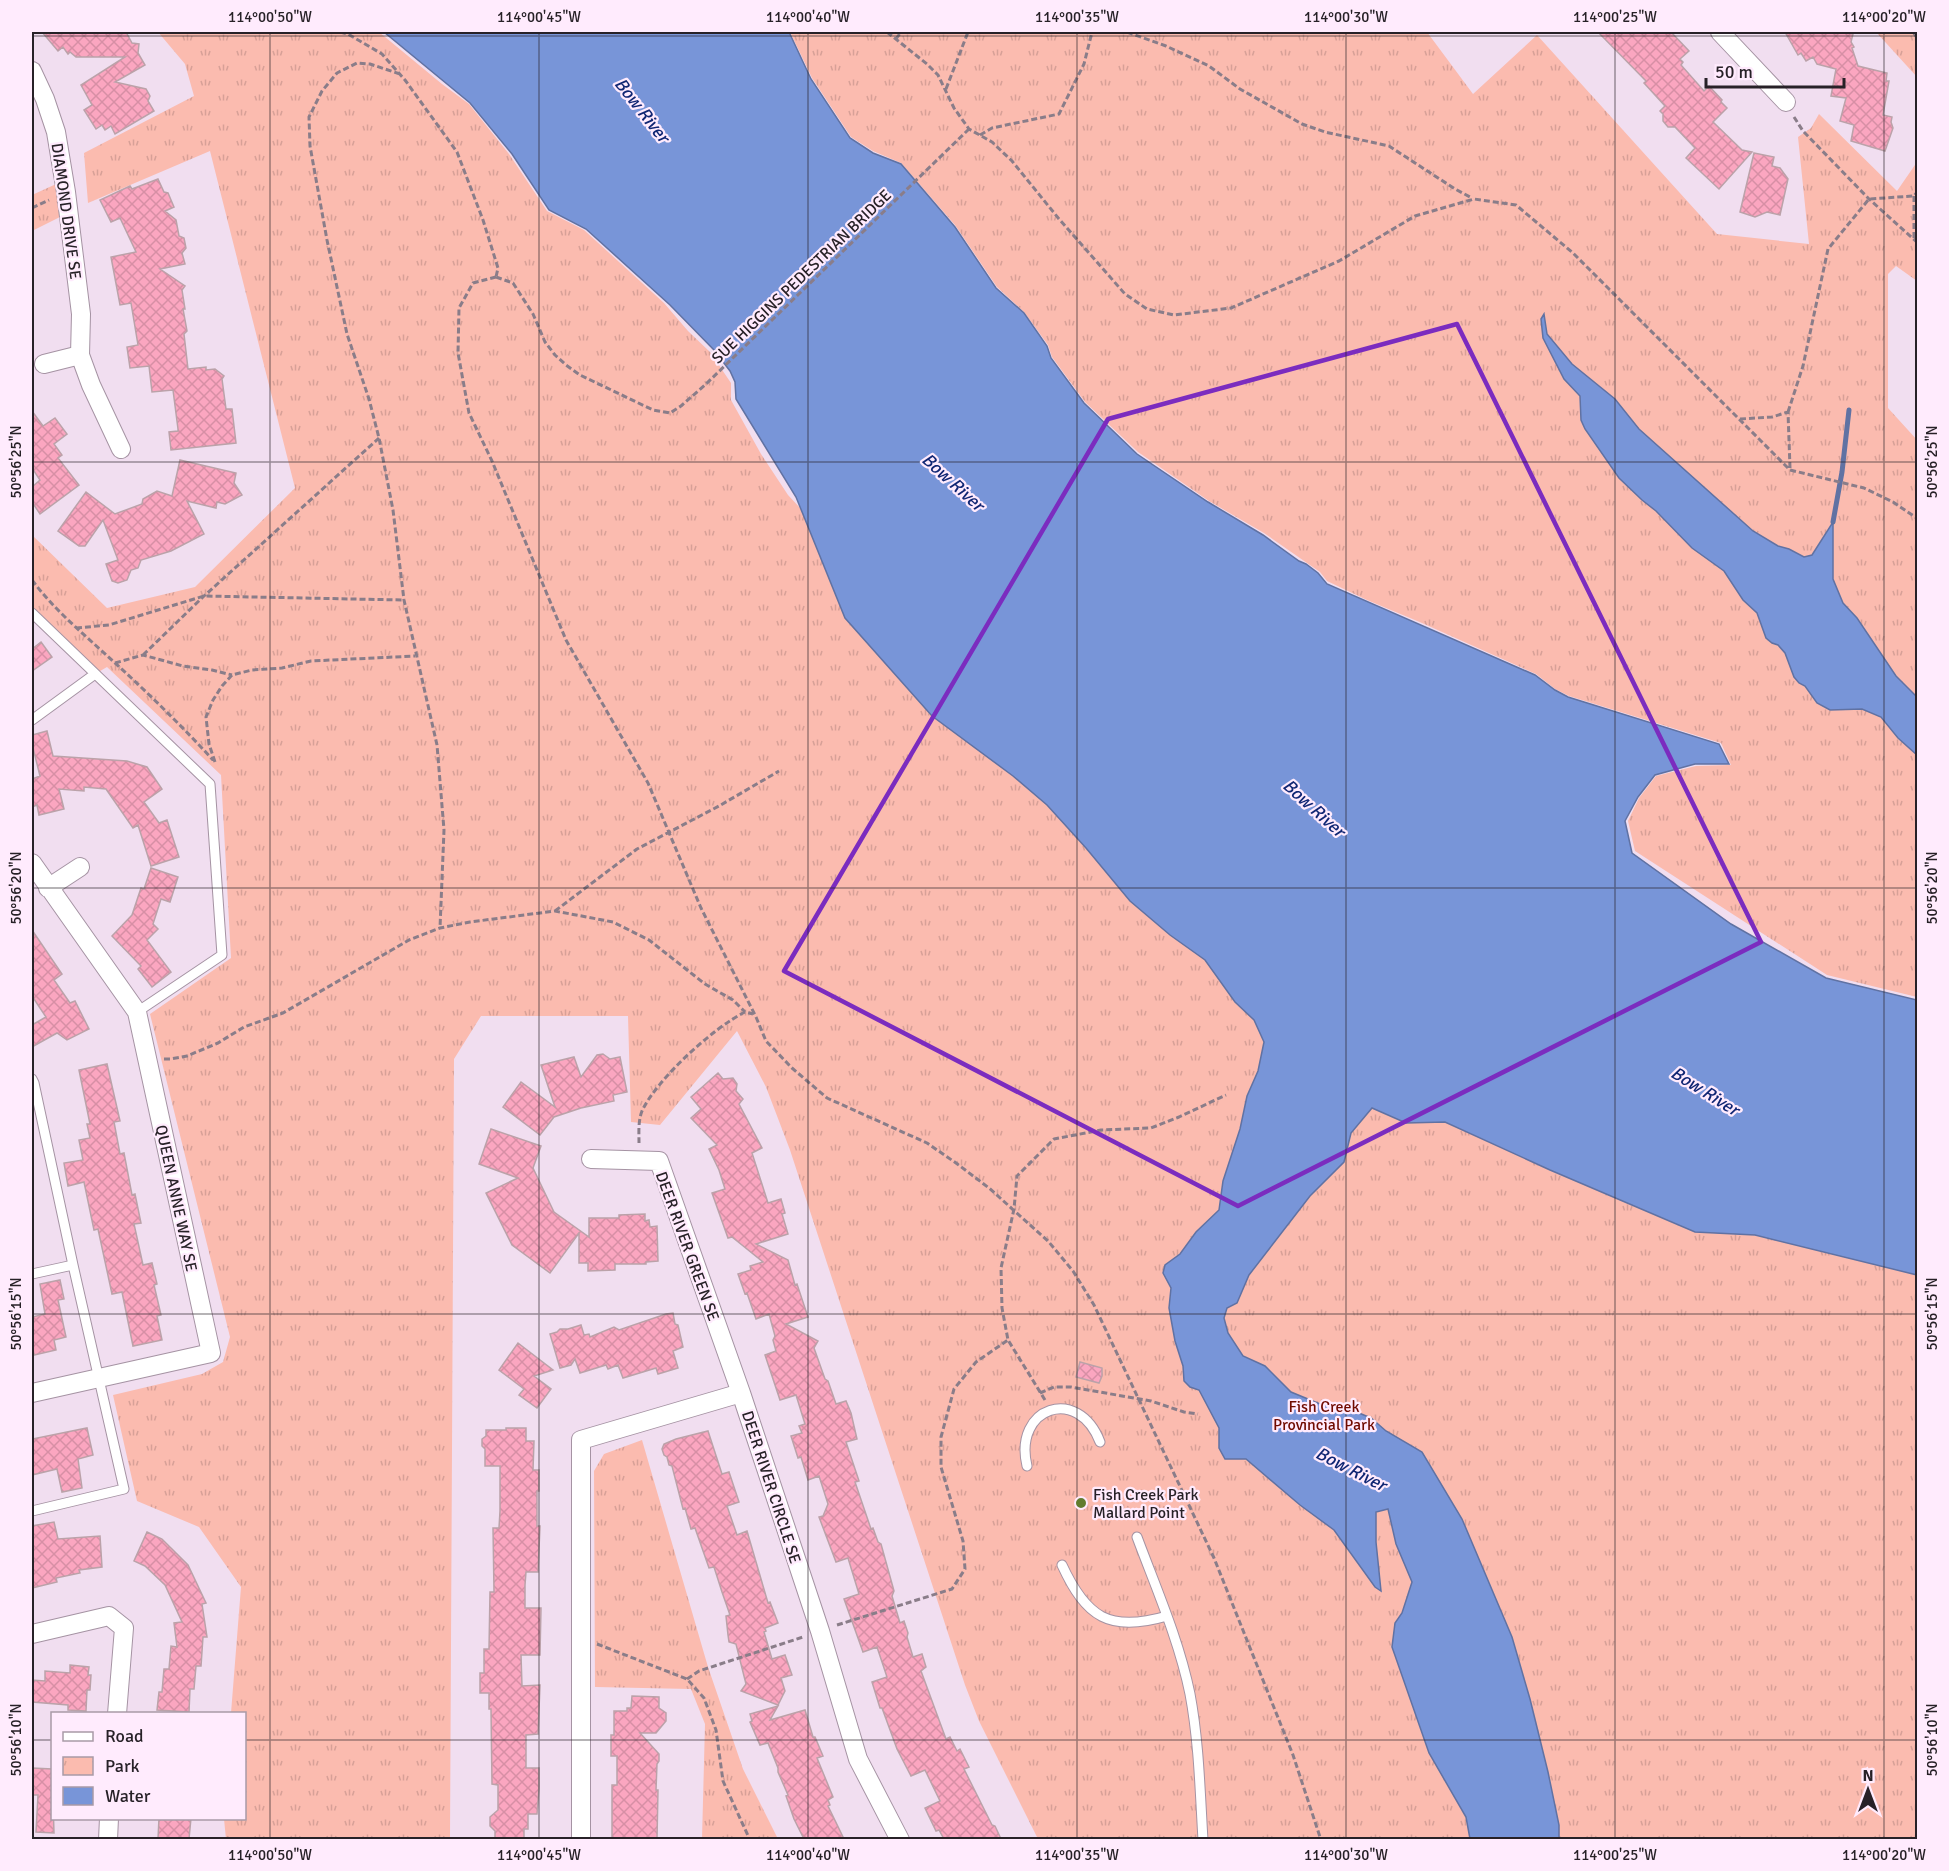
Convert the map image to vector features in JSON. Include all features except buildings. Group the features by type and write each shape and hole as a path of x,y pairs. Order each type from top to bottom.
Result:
{"street":[{"path":"1720,32 1786,102"},
{"name":"DIAMOND DRIVE SE","path":"32,71 57,132 81,314 80,355 91,385 121,449"},
{"path":"44,364 80,355"},
{"name":"QUEEN ANNE WAY SE","path":"32,863 137,1012 211,1353 32,1393"},
{"path":"48,888 80,867"},
{"name":"DEER RIVER GREEN SE","path":"591,1160 658,1161 741,1393"},
{"name":"DEER RIVER CIRCLE SE","path":"581,1839 581,1440 741,1393 820,1631 858,1759 900,1839"},
{"path":"32,1634 109,1616 124,1628 117,1712"},
{"path":"108,1839 109,1820"}],"lane":[{"path":"32,613 210,784 222,955 137,1012"},
{"path":"32,720 95,674"},
{"path":"32,1079 124,1489 32,1511"},
{"path":"32,1274 73,1265"},
{"path":"1027,1466 1026,1444 1029,1427 1042,1414 1053,1410 1064,1408 1082,1415 1089,1421 1100,1442"},
{"path":"1137,1537 1183,1664 1196,1730 1203,1839"},
{"path":"1062,1565 1077,1595 1096,1614 1111,1621 1127,1623 1145,1622 1167,1616"}],"path":[{"path":"340,32 348,34 382,54 400,74 457,152 498,268 496,277 473,283 459,308 458,353 469,413 492,461 566,640 648,783 701,908 755,1014 766,1041 818,1091 841,1105 927,1143 956,1162 1014,1209 1048,1241 1084,1287 1197,1521 1293,1755 1321,1839"},
{"path":"887,32 938,75 954,108 969,129 992,142 1012,161 1125,294 1147,309 1174,315 1231,308 1339,261 1415,216 1474,199"},
{"path":"896,39 901,32"},
{"path":"946,89 968,32"},
{"path":"980,135 992,128 1059,114 1084,64 1092,32"},
{"path":"1127,32 1166,46 1209,66 1240,89 1302,124 1325,132 1389,146 1474,199 1516,205 1573,253 1790,470 1864,488 1893,502 1917,519"},
{"path":"1913,32 1917,39"},
{"path":"400,74 370,64 357,63 337,73 322,91 309,117 310,146 347,334 369,399 379,438 393,510 404,600 437,745 444,830 440,928"},
{"path":"1786,102 1803,131 1869,199 1916,242"},
{"name":"SUE HIGGINS PEDESTRIAN BRIDGE","path":"496,277 513,283 533,314 545,342 566,365 580,375 653,410 670,413 681,406 969,129"},
{"path":"1916,242 1914,195 1917,191"},
{"path":"1790,470 1788,412 1803,366 1828,249 1869,199 1914,195"},
{"path":"1740,419 1772,417 1788,412"},
{"path":"115,663 143,655 204,596 379,438"},
{"path":"32,580 76,628 115,663 215,762 209,744 206,717 213,700 232,675"},
{"path":"76,628 109,625 204,596 404,600"},
{"path":"143,655 183,666 232,675 252,670 282,668 311,661 415,656"},
{"path":"555,911 637,849 779,771"},
{"path":"147,1057 170,1059 188,1056 218,1043 244,1027 283,1013 409,940 440,928 555,911 613,922 649,940 705,984 733,1000 745,1012 755,1014"},
{"path":"638,1161 639,1125 641,1113 647,1102 662,1082 718,1029 745,1012"},
{"path":"1053,1410 1008,1340 1000,1297 1002,1258 1014,1209 1017,1176 1054,1139 1101,1130 1151,1128 1226,1095"},
{"path":"935,1595 952,1589 966,1569 963,1541 941,1467 941,1437 954,1389 976,1362 1008,1340"},
{"path":"1041,1392 1054,1387 1071,1387 1151,1401 1184,1412 1198,1414"},
{"path":"581,1644 596,1644 687,1679 693,1685 704,1698 716,1730 723,1781 750,1839"}],"highlighted area":[{"path":"1457,324 1761,942 1238,1206 784,971 1108,419"}],"green space":[{"name":"Fish Creek Provincial Park","path":"158,32 379,32 469,104 509,154 547,211 584,230 664,303 710,352 731,383 731,400 761,454 788,495 830,540 1917,1183 1917,1839 1038,1839 979,1721 965,1685 790,1150 766,1087 737,1031 660,1125 631,1122 628,1016 481,1016 454,1059 450,1839 226,1839 224,1820 246,1820 246,1712 231,1712 241,1587 199,1527 137,1501 113,1395 202,1374 223,1362 230,1337 150,1014 231,958 221,775 107,667 95,674 32,613 32,535 107,608 195,587 295,488 210,151 88,203 84,153 194,96 185,64"},
{"path":"790,32 1427,32 1473,94 1537,35 1717,234 1809,244 1798,137 1811,128 1819,114 1897,191 1917,162 1917,281 1896,266 1888,274 1888,408 1918,441 1917,997 1827,975 1635,851 1628,821 1639,798 1656,776 1696,766 1731,765 1721,743 1569,696 1555,689 1536,674 1327,581 1320,572 1264,533 1209,501 1138,452 1085,402 1052,357 1048,345 1024,312 997,287 955,225 901,163 873,151 851,137 812,78"},
{"path":"1876,32 1917,32 1917,77"},
{"path":"65,180 68,213 32,231 32,195"},
{"path":"642,1440 708,1667 743,1769 778,1839 702,1839 705,1724 691,1689 595,1687 594,1471 604,1454"}],"water":[{"name":"Bow River","path":"384,32 789,32 811,79 850,138 873,153 901,164 955,227 996,288 1024,313 1047,346 1051,358 1084,403 1137,454 1306,564 1327,584 1535,675 1568,697 1719,744 1729,764 1695,764 1655,775 1638,797 1625,821 1632,853 1731,924 1826,978 1917,1000 1917,1275 1755,1235 1695,1232 1445,1122 1406,1123 1372,1108 1351,1133 1344,1162 1310,1196 1249,1275 1237,1303 1227,1308 1224,1318 1228,1333 1243,1356 1265,1366 1291,1392 1320,1404 1342,1406 1371,1418 1386,1431 1422,1452 1462,1519 1512,1637 1548,1772 1559,1825 1559,1839 1470,1839 1466,1817 1429,1753 1392,1647 1395,1623 1402,1613 1412,1582 1396,1544 1388,1509 1376,1512 1376,1542 1381,1591 1375,1587 1334,1530 1300,1505 1246,1459 1225,1459 1219,1448 1219,1428 1199,1390 1190,1387 1184,1381 1183,1366 1175,1341 1169,1308 1171,1288 1163,1273 1165,1265 1180,1254 1196,1232 1219,1210 1223,1181 1240,1129 1247,1096 1258,1071 1264,1042 1254,1020 1235,1002 1205,960 1170,935 1130,901 1047,805 1013,776 932,716 845,618 796,497 736,399 735,382 730,371 714,350 670,305 586,229 549,210 512,154 470,103"},
{"path":"1544,314 1547,334 1572,364 1615,399 1639,429 1753,531 1778,546 1804,557 1812,555 1833,522 1833,579 1843,603 1857,618 1896,676 1917,697 1917,755 1898,738 1881,717 1862,709 1830,710 1817,703 1805,686 1794,677 1785,653 1778,645 1766,638 1757,613 1743,600 1724,571 1692,548 1619,478 1585,429 1581,420 1580,396 1564,379 1543,338 1541,319"}],"waterway":[{"path":"1833,522 1842,472 1849,410"}],"place":[{"name":"Fish Creek Park Mallard Point","path":"1081,1503"}]}
